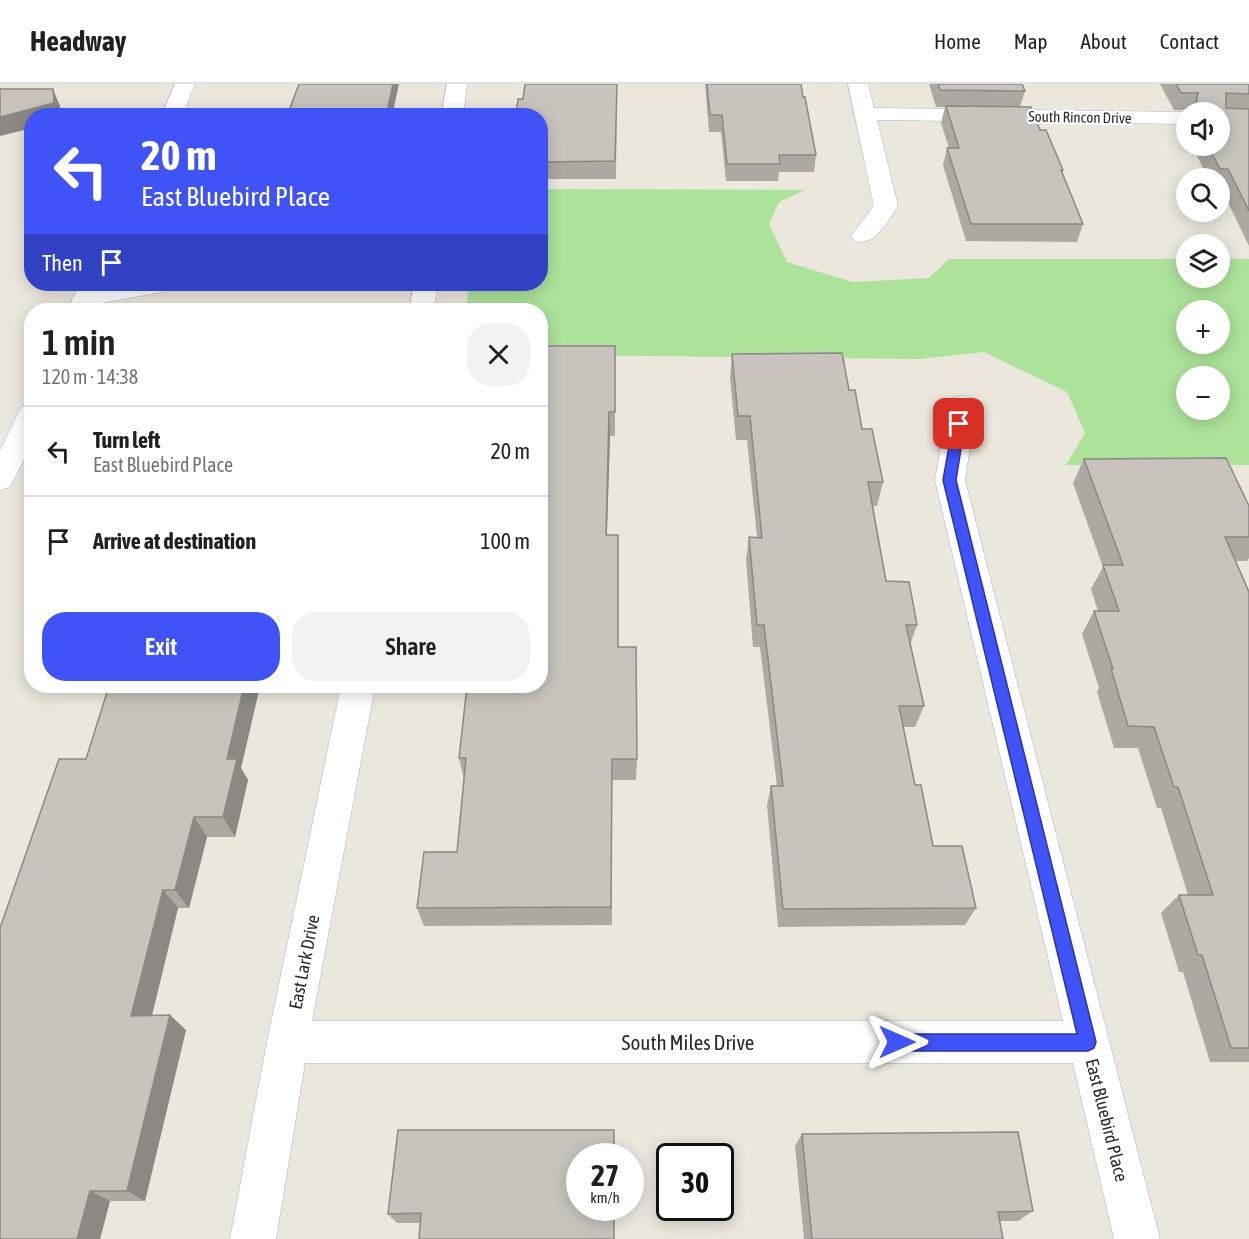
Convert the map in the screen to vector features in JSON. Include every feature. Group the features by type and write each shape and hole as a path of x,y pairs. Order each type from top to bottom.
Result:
{"street":[{"path":"174,108 185,84"},
{"path":"453,108 457,84"},
{"path":"858,84 886,206 863,236"},
{"name":"South Rincon Drive","path":"866,114 1176,118"},
{"path":"86,297 121,291"},
{"path":"86,297 110,303"},
{"name":"East Bluebird Place","path":"962,405 950,480 1137,1239"},
{"path":"0,480 24,430"},
{"name":"East Lark Drive","path":"253,1239 288,1042 357,693"},
{"name":"South Miles Drive","path":"288,1042 1088,1042"}],"green space":[{"path":"548,189 805,190 779,202 769,224 787,262 852,282 929,278 949,259 1176,259 1176,288 1230,288 1230,259 1249,259 1249,465 1066,465 1085,433 1067,392 984,352 920,359 548,355 548,303 467,303 468,291 548,291"}],"building":[{"path":"299,84 393,84 388,108 290,108"},
{"path":"525,84 617,84 615,161 548,162 548,108 517,108 518,99 523,99"},
{"path":"707,84 801,84 816,155 779,155 780,164 727,164 722,115 710,115"},
{"path":"938,84 1022,84 1025,91 940,90"},
{"path":"1176,84 1249,84 1249,94 1226,93 1226,102 1196,102 1198,93 1181,93"},
{"path":"0,89 53,89 54,103 24,108 24,111 0,117"},
{"path":"946,106 1031,107 1040,130 1046,130 1083,224 971,224 947,148 959,148"},
{"path":"1230,108 1249,109 1249,211 1230,173 1230,168 1219,168 1213,156 1230,156"},
{"path":"548,346 615,346 615,412 609,412 606,535 618,535 618,647 636,647 637,759 612,759 611,907 417,908 424,852 457,852 466,758 459,758 466,693 548,693"},
{"path":"842,353 849,390 855,390 862,429 872,429 883,482 868,482 886,581 909,582 917,625 906,625 924,706 899,706 915,785 921,785 933,846 962,846 976,908 783,909 771,786 783,786 764,625 757,625 749,537 762,538 750,416 738,416 732,354"},
{"path":"1226,458 1249,506 1249,537 1225,537 1249,592 1249,1048 1231,1048 1202,955 1198,955 1179,895 1213,895 1178,787 1174,787 1154,727 1128,726 1094,611 1119,611 1103,565 1123,565 1084,459"},
{"path":"107,693 242,693 227,759 237,759 223,817 194,817 175,890 163,890 131,1016 170,1015 127,1191 90,1191 77,1239 0,1239 0,928 59,759 86,759"},
{"path":"398,1130 614,1130 614,1143 566,1143 566,1221 614,1221 614,1239 419,1239 421,1213 388,1214"},
{"path":"1018,1132 1033,1211 998,1212 1003,1239 812,1239 802,1134"}],"route":[{"path":"897,1042 1088,1042 950,480 959,424"}]}
